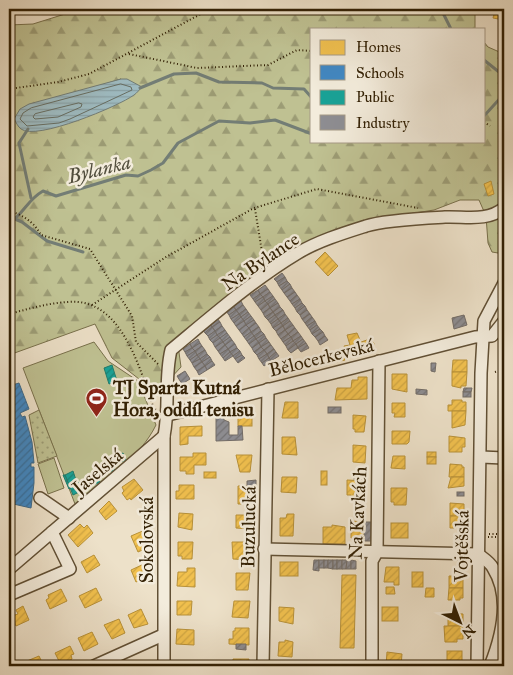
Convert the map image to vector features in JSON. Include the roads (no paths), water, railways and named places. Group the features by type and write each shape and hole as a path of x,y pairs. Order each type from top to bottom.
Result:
{"street":[{"name":"Na Bylance","path":"168,415 167,373 171,350 285,262 313,246 368,225 446,217 473,218 494,214 504,208"},
{"name":"Vojtěšská","path":"477,666 478,554 481,535 481,373 484,321 504,283"},
{"path":"484,338 492,336 504,321"},
{"name":"Bělocerkevská","path":"168,415 475,336 484,338"},
{"name":"Na Kavkách","path":"372,666 372,561 377,552 379,361"},
{"name":"Buzulucká","path":"262,666 268,389"},
{"name":"Sokolovská","path":"164,666 164,436 168,415"},
{"name":"Jaselská","path":"9,568 164,436"},
{"path":"481,457 504,458"},
{"path":"40,498 69,518"},
{"path":"9,595 70,568 52,532"},
{"path":"264,549 478,554 492,566 503,591 501,638 490,666"},
{"path":"94,666 163,634"}],"water":[{"path":"127,79 142,87 135,94 112,107 78,121 43,130 30,131 21,129 14,119 20,109 29,104"}],"waterway":[{"name":"Bylanka","path":"441,9 450,28"},
{"name":"Bylanka","path":"486,62 504,76"},
{"path":"140,88 174,74 196,73 219,82 262,83 273,88 304,89 310,96"},
{"name":"Bylanka","path":"486,114 504,94"},
{"name":"Bylanka","path":"9,223 43,191 56,196 126,175 138,176 151,170 163,163 178,143 219,121 250,123 275,120 310,133"},
{"path":"28,129 19,143 31,198"},
{"path":"15,219 47,241 83,252"}],"place":[{"name":"TJ Sparta Kutná Hora, oddíl tenisu","path":"97,417"}]}
